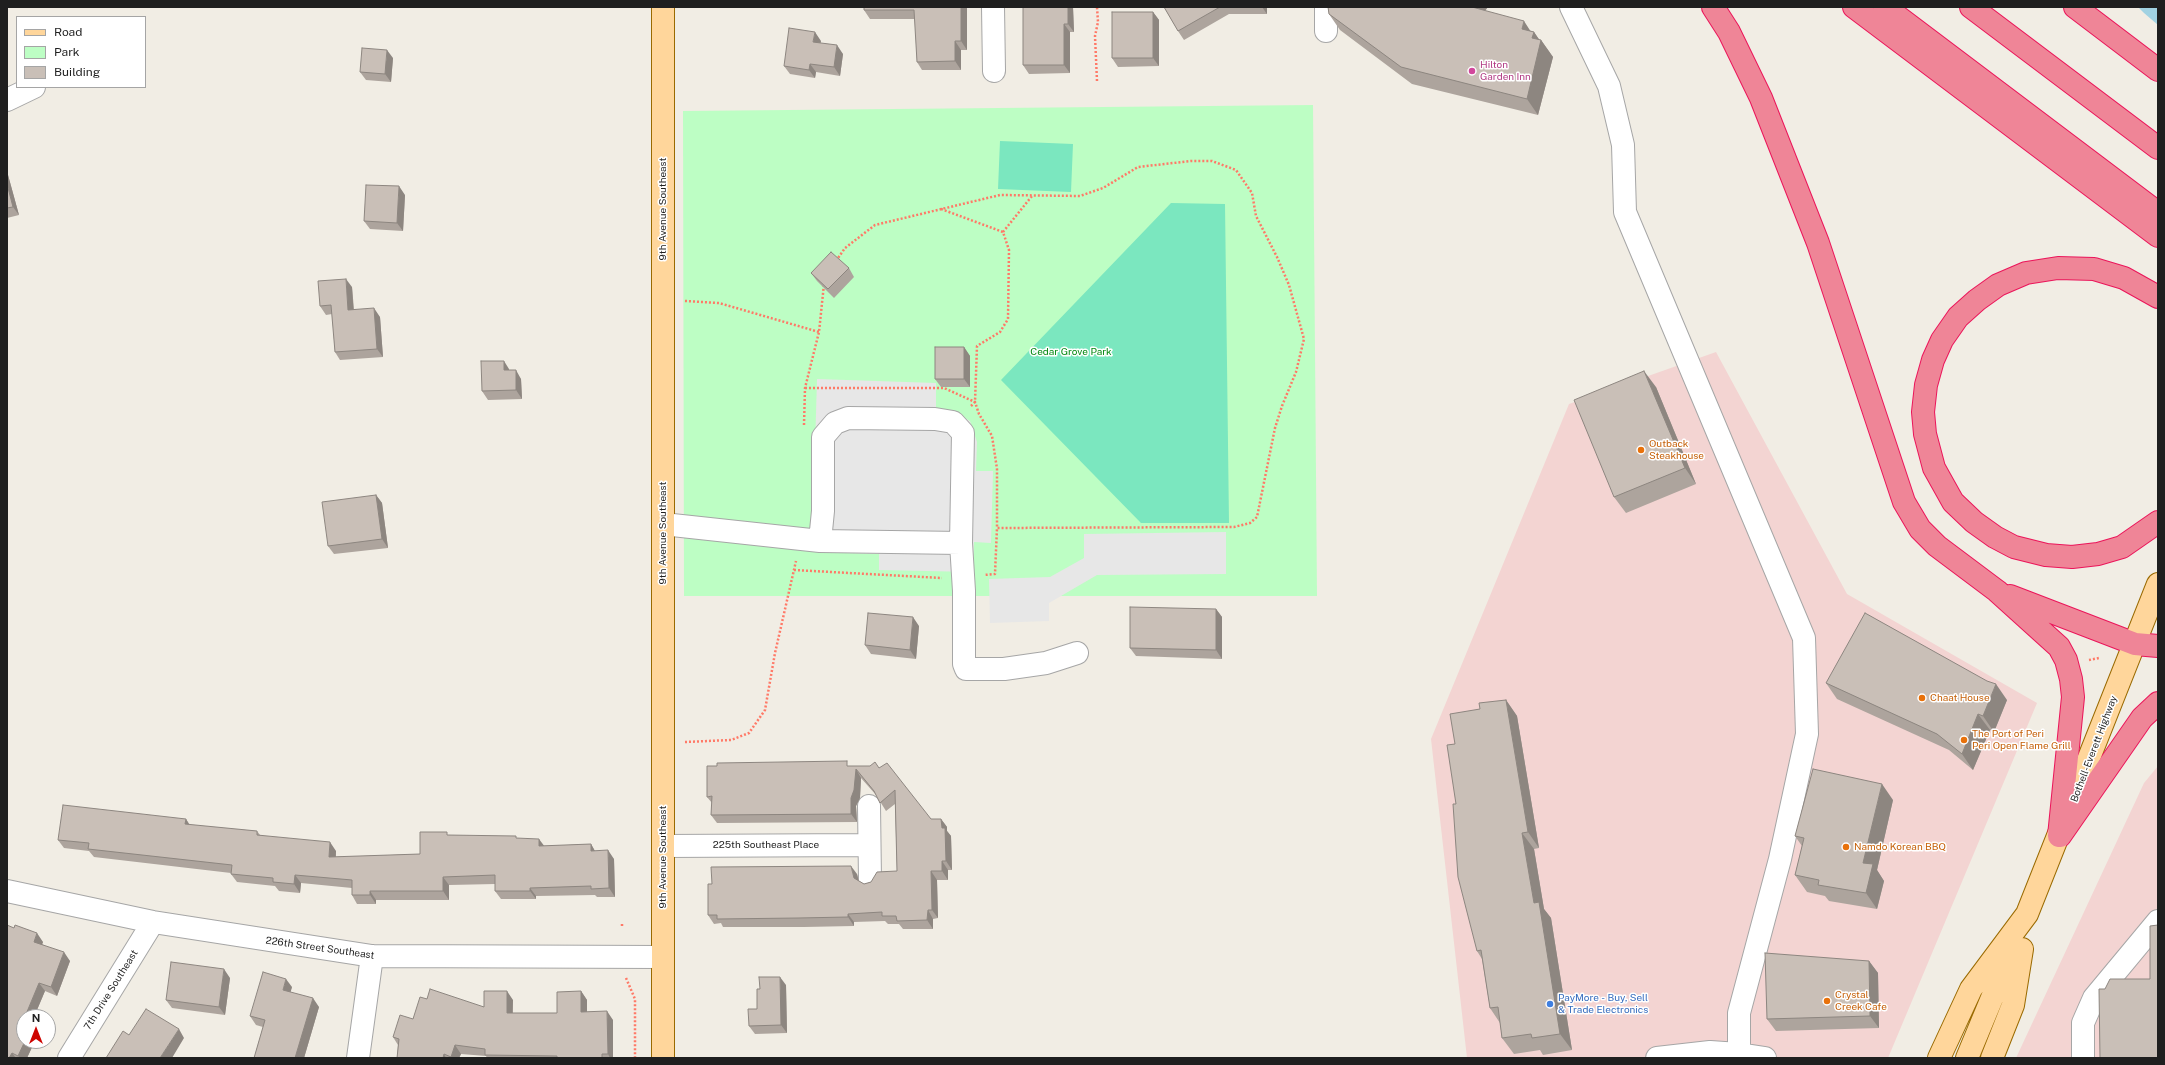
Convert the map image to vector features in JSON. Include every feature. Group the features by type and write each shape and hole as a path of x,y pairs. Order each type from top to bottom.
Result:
{"highway":[{"path":"1713,7 1729,32 1761,98 1818,243 1904,502 1920,530 1937,546 1997,590 2059,648 2066,660 2071,679 2073,697 2059,836"},
{"path":"1854,7 2158,236"},
{"path":"1885,7 2158,213"},
{"path":"1971,7 2158,148"},
{"path":"1989,7 2158,136"},
{"path":"2075,7 2158,70"},
{"path":"2158,297 2124,278 2094,269 2058,268 2026,274 1998,285 1977,300 1958,317 1942,340 1933,360 1926,385 1923,412 1925,434 1934,468 1952,502 1974,522 1995,537 2014,547 2046,555 2072,557 2098,554 2122,547 2158,522"},
{"path":"1997,590 2135,644 2158,646"},
{"path":"2059,836 2142,718 2158,703"}],"main road":[{"name":"9th Avenue Southeast","path":"663,7 663,1058"},
{"name":"Bothell-Everett Highway","path":"1992,1058 2013,1005 2027,914 2158,584"},
{"name":"Bothell-Everett Highway","path":"1939,1058 1971,989 2027,914"},
{"path":"1967,1058 2027,914"}],"street":[{"path":"993,7 994,71"},
{"path":"1326,7 1326,31"},
{"path":"1570,7 1609,86 1623,146 1625,212 1804,638 1807,734 1780,859 1728,1055"},
{"path":"7,100 32,88"},
{"path":"820,541 823,510 823,437 835,423 848,418 935,419 953,422 963,433 961,543 964,664 966,669 1004,669 1046,663 1077,653"},
{"path":"663,524 820,541 961,543"},
{"path":"868,806 870,880"},
{"name":"225th Southeast Place","path":"663,846 869,845"},
{"name":"226th Street Southeast","path":"7,891 153,922 372,956 663,957"},
{"path":"2083,1058 2083,1023 2094,998 2158,921"},
{"name":"7th Drive Southeast","path":"69,1058 153,922"},
{"path":"358,1058 372,956"},
{"path":"1657,1058 1710,1052 1765,1058"}],"path":[{"path":"1097,7 1098,22 1095,36 1097,82"},
{"path":"997,528 1234,527 1250,523 1257,517 1275,428 1296,372 1304,339 1289,285 1278,257 1256,216 1252,193 1236,170 1212,162 1191,161 1138,167 1103,188 1080,196 1032,196 1003,232"},
{"path":"941,208 1003,232"},
{"path":"794,570 963,579 995,574 997,469 992,436 979,414 975,402 977,346 1000,332 1008,319 1009,250 1003,232"},
{"path":"663,300 719,303 819,332"},
{"path":"805,388 944,388 975,402"},
{"path":"953,422 975,402"},
{"path":"2089,660 2099,658"},
{"path":"624,976 635,999 635,1058"},
{"path":"630,987 635,987"}],"shaded area":[{"path":"1716,352 1847,594 2037,703 1888,1058 1467,1058 1431,739 1569,404"},
{"path":"817,379 936,383 936,411 955,412 970,421 977,442 976,471 993,471 991,543 974,542 973,572 879,570 879,554 812,552"},
{"path":"1226,532 1226,574 1097,575 1049,603 1049,621 990,623 989,579 1050,577 1084,558 1084,534"},
{"path":"2158,766 2158,1058 2016,1058 2144,783"}],"green space":[{"name":"Cedar Grove Park","path":"1313,105 1317,596 684,596 683,111"},
{"path":"1000,141 1073,144 1071,192 998,189"},
{"path":"1171,203 1225,204 1229,523 1141,523 1001,380"}],"water":[{"path":"2138,7 2158,7 2158,25 2144,13"}],"building":[{"path":"864,7 961,7 961,41 955,41 955,61 917,62 914,10 864,10"},
{"path":"1023,7 1068,7 1068,24 1064,24 1064,65 1023,65"},
{"path":"1164,7 1220,7 1178,31"},
{"name":"Hilton Garden Inn","path":"1328,7 1472,7 1524,21 1522,29 1534,32 1532,38 1541,40 1527,99 1401,67 1329,14"},
{"path":"1112,12 1153,12 1153,58 1112,58"},
{"path":"789,28 815,32 813,42 837,45 834,67 810,64 809,70 784,66"},
{"path":"362,48 387,50 385,74 360,72"},
{"path":"7,184 13,207 7,208"},
{"path":"366,185 399,186 397,223 364,221"},
{"path":"831,252 849,268 828,289 811,273"},
{"path":"346,279 348,310 374,308 377,349 335,352 331,305 320,306 318,281"},
{"path":"935,347 964,347 964,379 935,379"},
{"path":"481,361 504,361 504,370 516,370 516,390 482,391"},
{"name":"Outback Steakhouse","path":"1644,371 1685,468 1614,497 1574,400"},
{"path":"376,495 382,539 328,546 322,502"},
{"path":"1130,607 1216,609 1216,650 1130,648"},
{"path":"868,613 913,617 910,650 865,645"},
{"path":"1865,613 1987,681 1996,684 1983,716 1978,714 1962,754 1937,734 1826,683"},
{"path":"1506,700 1528,832 1522,833 1534,903 1539,902 1560,1034 1532,1038 1531,1034 1502,1038 1498,1007 1490,1008 1481,950 1477,951 1458,877 1453,804 1456,804 1447,745 1455,744 1450,714 1480,709 1479,703"},
{"path":"847,761 847,766 870,766 875,762 879,768 887,763 931,819 941,819 942,828 945,828 946,861 942,861 942,871 931,871 932,910 928,910 927,920 897,921 896,916 882,916 882,912 848,914 848,917 798,918 717,919 717,915 708,915 708,884 712,884 711,867 851,866 854,878 864,884 871,882 877,872 897,871 895,790 880,803 874,791 856,769 854,790 851,798 851,814 711,815 712,796 707,797 707,766 717,766 717,763"},
{"path":"1813,769 1882,784 1863,863 1873,864 1866,893 1818,885 1819,880 1795,875 1804,838 1795,836"},
{"path":"63,805 186,819 185,824 257,831 257,835 330,842 329,857 420,854 420,832 447,832 447,835 516,836 516,838 539,839 539,846 591,844 591,851 608,850 609,888 591,889 591,886 530,888 530,891 495,891 495,875 443,877 443,891 370,891 370,895 352,895 352,880 295,875 294,884 273,882 273,878 231,874 232,865 88,849 89,843 58,840"},
{"path":"7,925 14,928 15,925 37,933 34,942 64,952 51,987 39,983 28,1009 16,1009 16,1049 21,1049 18,1056 12,1053 9,1058 7,1058"},
{"path":"2158,925 2158,1058 2100,1058 2099,989 2105,989 2110,979 2150,979 2150,926"},
{"name":"Crystal Creek Cafe","path":"1765,953 1869,961 1870,1016 1767,1019"},
{"path":"171,962 224,969 219,1007 166,1000"},
{"path":"263,972 286,979 283,990 313,998 295,1058 254,1058 265,1020 250,1016"},
{"path":"759,977 780,977 781,1025 749,1026 748,1009 757,1009 757,989 760,989"},
{"path":"430,989 484,1007 484,991 507,991 507,1013 557,1013 557,992 581,991 581,1012 607,1011 608,1054 602,1054 602,1058 485,1055 485,1049 455,1045 451,1057 444,1054 443,1058 397,1058 399,1039 393,1037 400,1015 413,1019 420,997 427,999"},
{"path":"146,1009 179,1029 160,1058 106,1058 123,1031 129,1035"}],"place":[{"name":"Hilton Garden Inn","path":"1472,71"},
{"name":"Outback Steakhouse","path":"1641,450"},
{"name":"Chaat House","path":"1922,698"},
{"name":"The Port of Peri Peri Open Flame Grill","path":"1964,740"},
{"name":"Namdo Korean BBQ","path":"1846,847"},
{"name":"Crystal Creek Cafe","path":"1827,1001"},
{"name":"PayMore - Buy, Sell & Trade Electronics","path":"1550,1004"}]}
